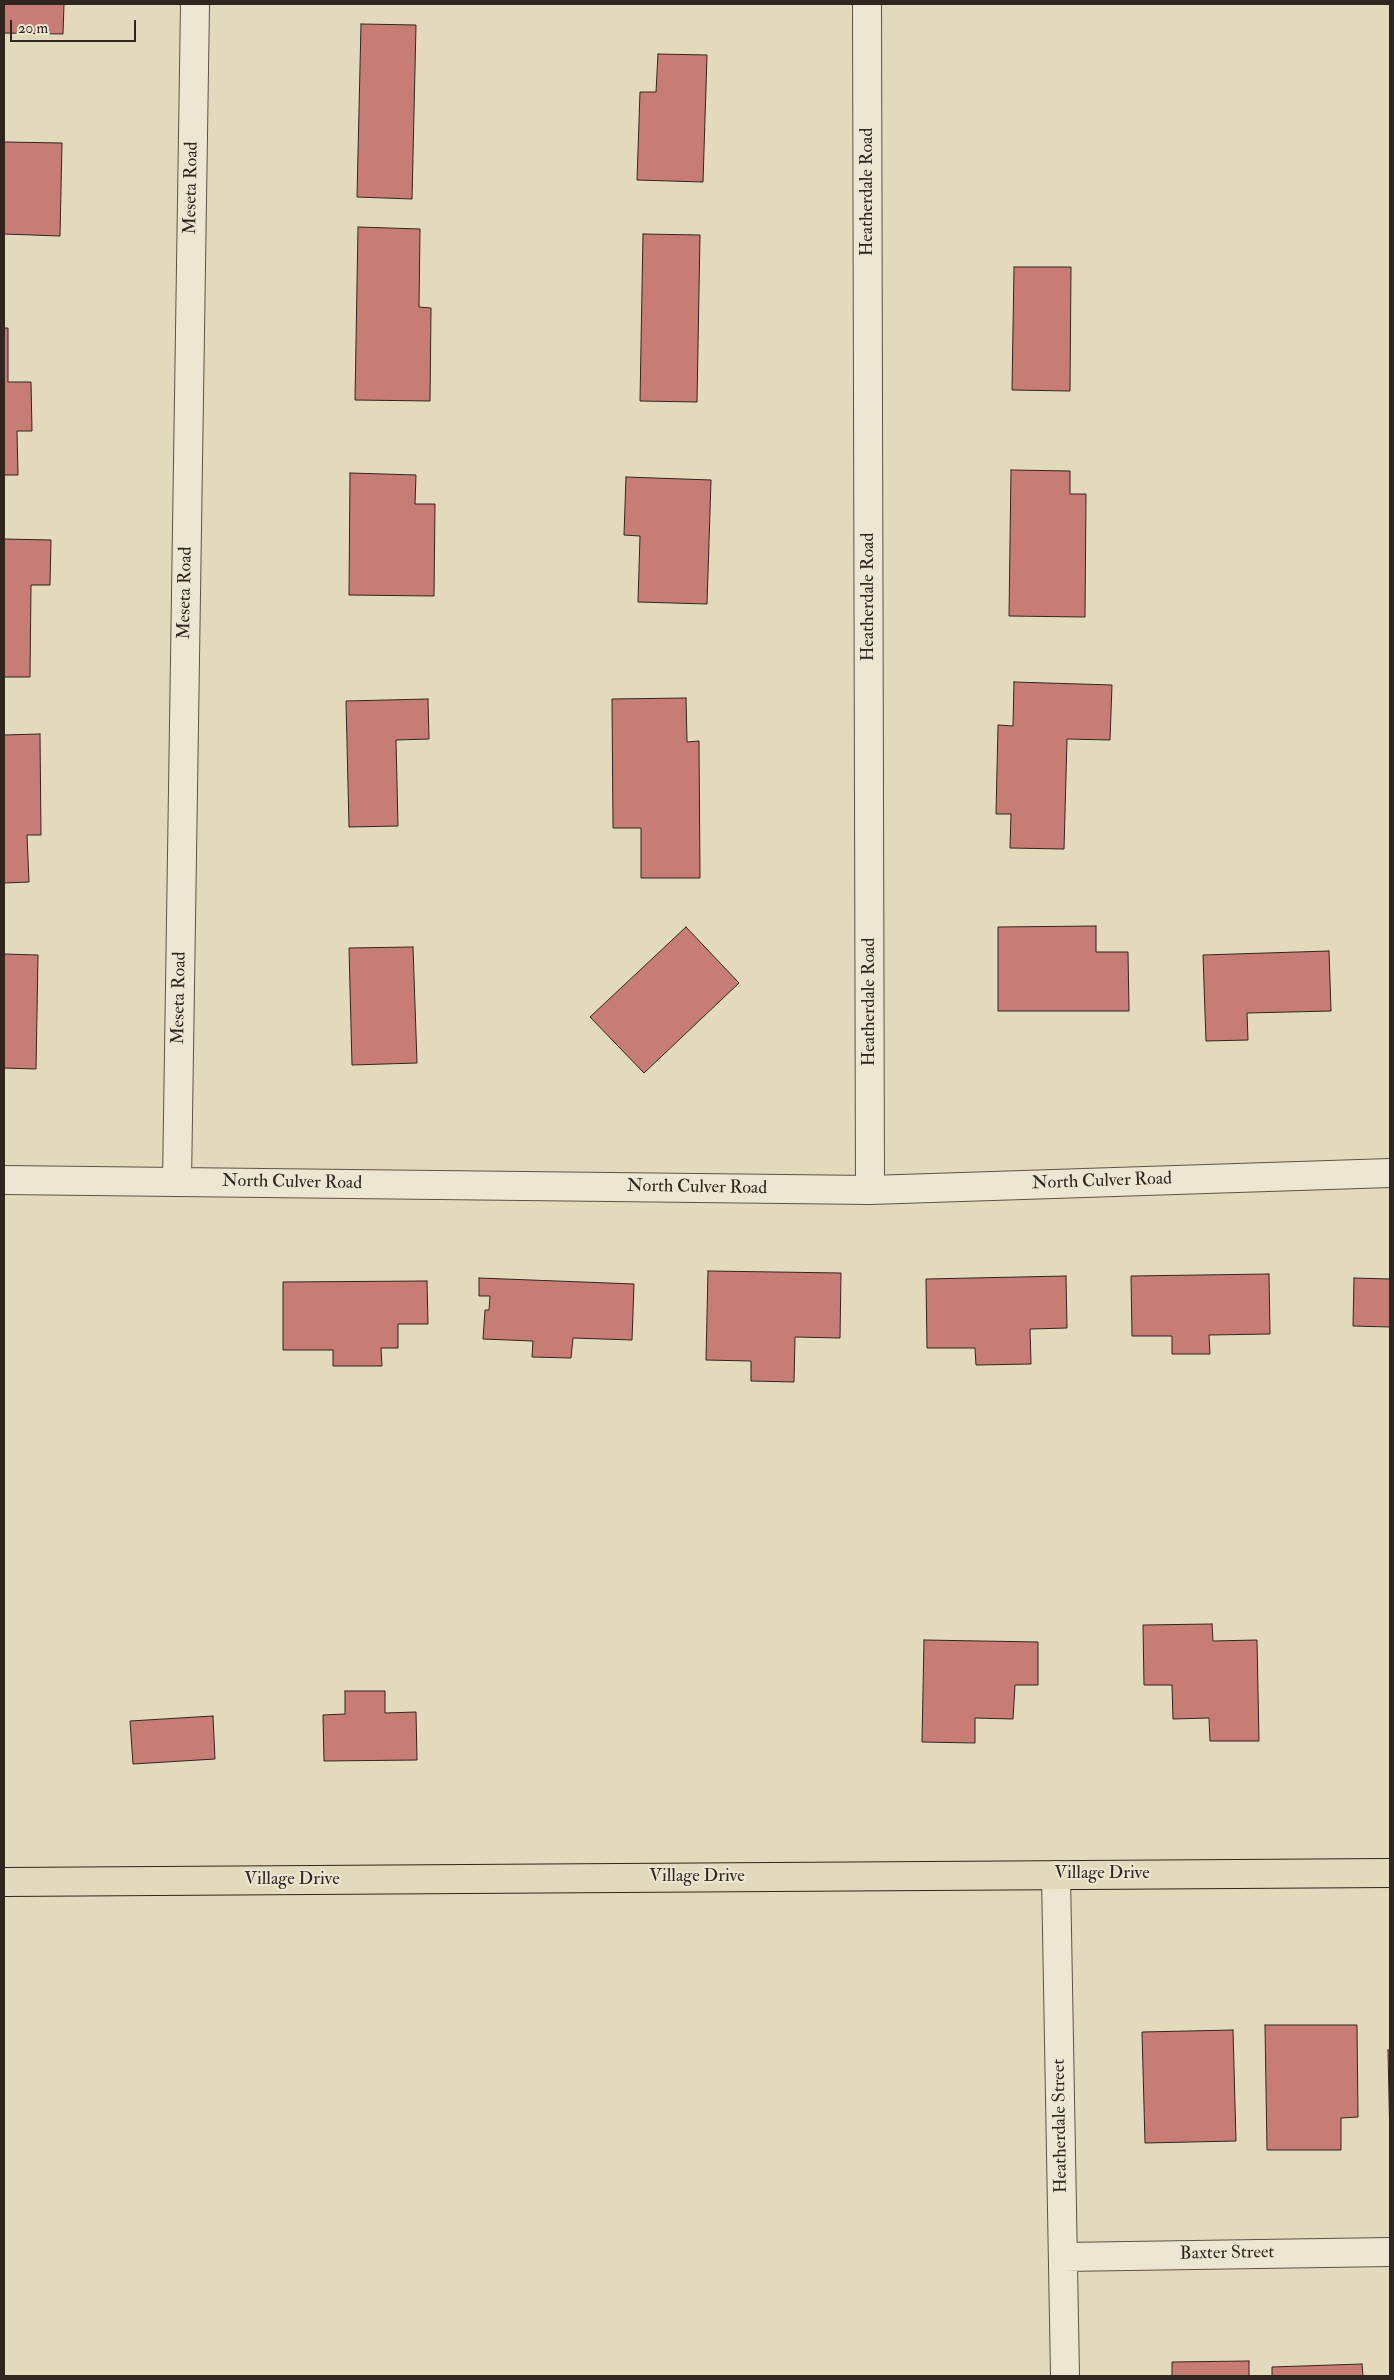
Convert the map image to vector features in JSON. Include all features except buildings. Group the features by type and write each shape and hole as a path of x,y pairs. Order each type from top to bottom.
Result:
{"main road":[{"name":"Village Drive","path":"4,1882 1390,1873"}],"street":[{"name":"Meseta Road","path":"177,1182 195,4"},
{"name":"Heatherdale Road","path":"867,4 870,1190"},
{"name":"North Culver Road","path":"4,1180 870,1190 1390,1174"},
{"name":"Heatherdale Street","path":"1056,1875 1065,2376"},
{"name":"Baxter Street","path":"1063,2257 1390,2252"}]}
